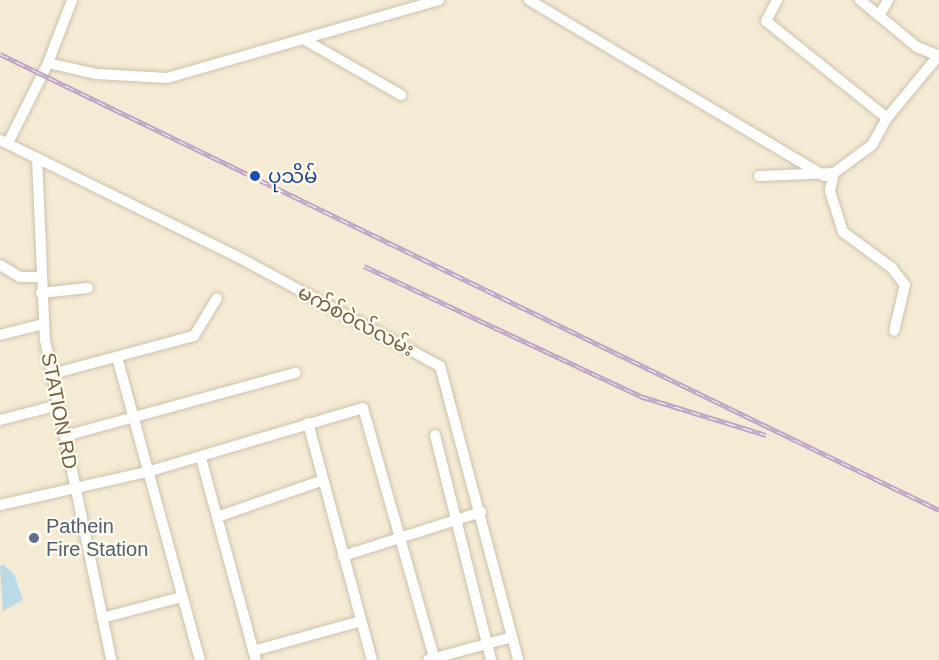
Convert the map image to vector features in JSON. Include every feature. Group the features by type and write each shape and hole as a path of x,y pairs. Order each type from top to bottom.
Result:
{"street":[{"path":"4,141 48,63 72,0"},
{"path":"48,63 96,74 167,78 439,0"},
{"path":"529,0 829,175"},
{"path":"777,0 766,21 887,118"},
{"path":"759,176 829,175 872,145 887,118 939,56 917,47 880,14 860,0"},
{"path":"880,14 888,0"},
{"path":"304,40 401,95"},
{"name":"မက်စ်ဝဲလ်လမ်း","path":"4,141 240,258 440,366 481,512 518,660"},
{"name":"STATION RD","path":"37,158 40,277 44,324 74,490 111,660"},
{"path":"829,175 830,191 843,232 892,268 905,285 894,331"},
{"path":"0,265 20,277 40,277"},
{"path":"41,293 88,288"},
{"path":"52,374 194,336 217,298"},
{"path":"0,335 44,324"},
{"path":"117,357 200,660"},
{"path":"65,436 296,374"},
{"path":"0,420 58,405"},
{"path":"0,505 74,490 201,458 360,408 366,410 402,536 431,659 486,642 512,637"},
{"path":"308,423 372,660"},
{"path":"435,435 491,660"},
{"path":"201,458 254,656 361,621"},
{"path":"218,518 323,480"},
{"path":"343,556 481,512"},
{"path":"102,618 182,597"}],"shaded area":[{"path":"0,0 939,0 939,660 0,660"}],"water":[{"path":"4,565 14,574 23,600 3,611 0,566"}],"railway":[{"path":"0,54 939,510"},
{"path":"364,266 640,396 766,435"}],"place":[{"name":"ပုသိမ်","path":"255,176"},
{"name":"Pathein Fire Station","path":"34,538"}]}
